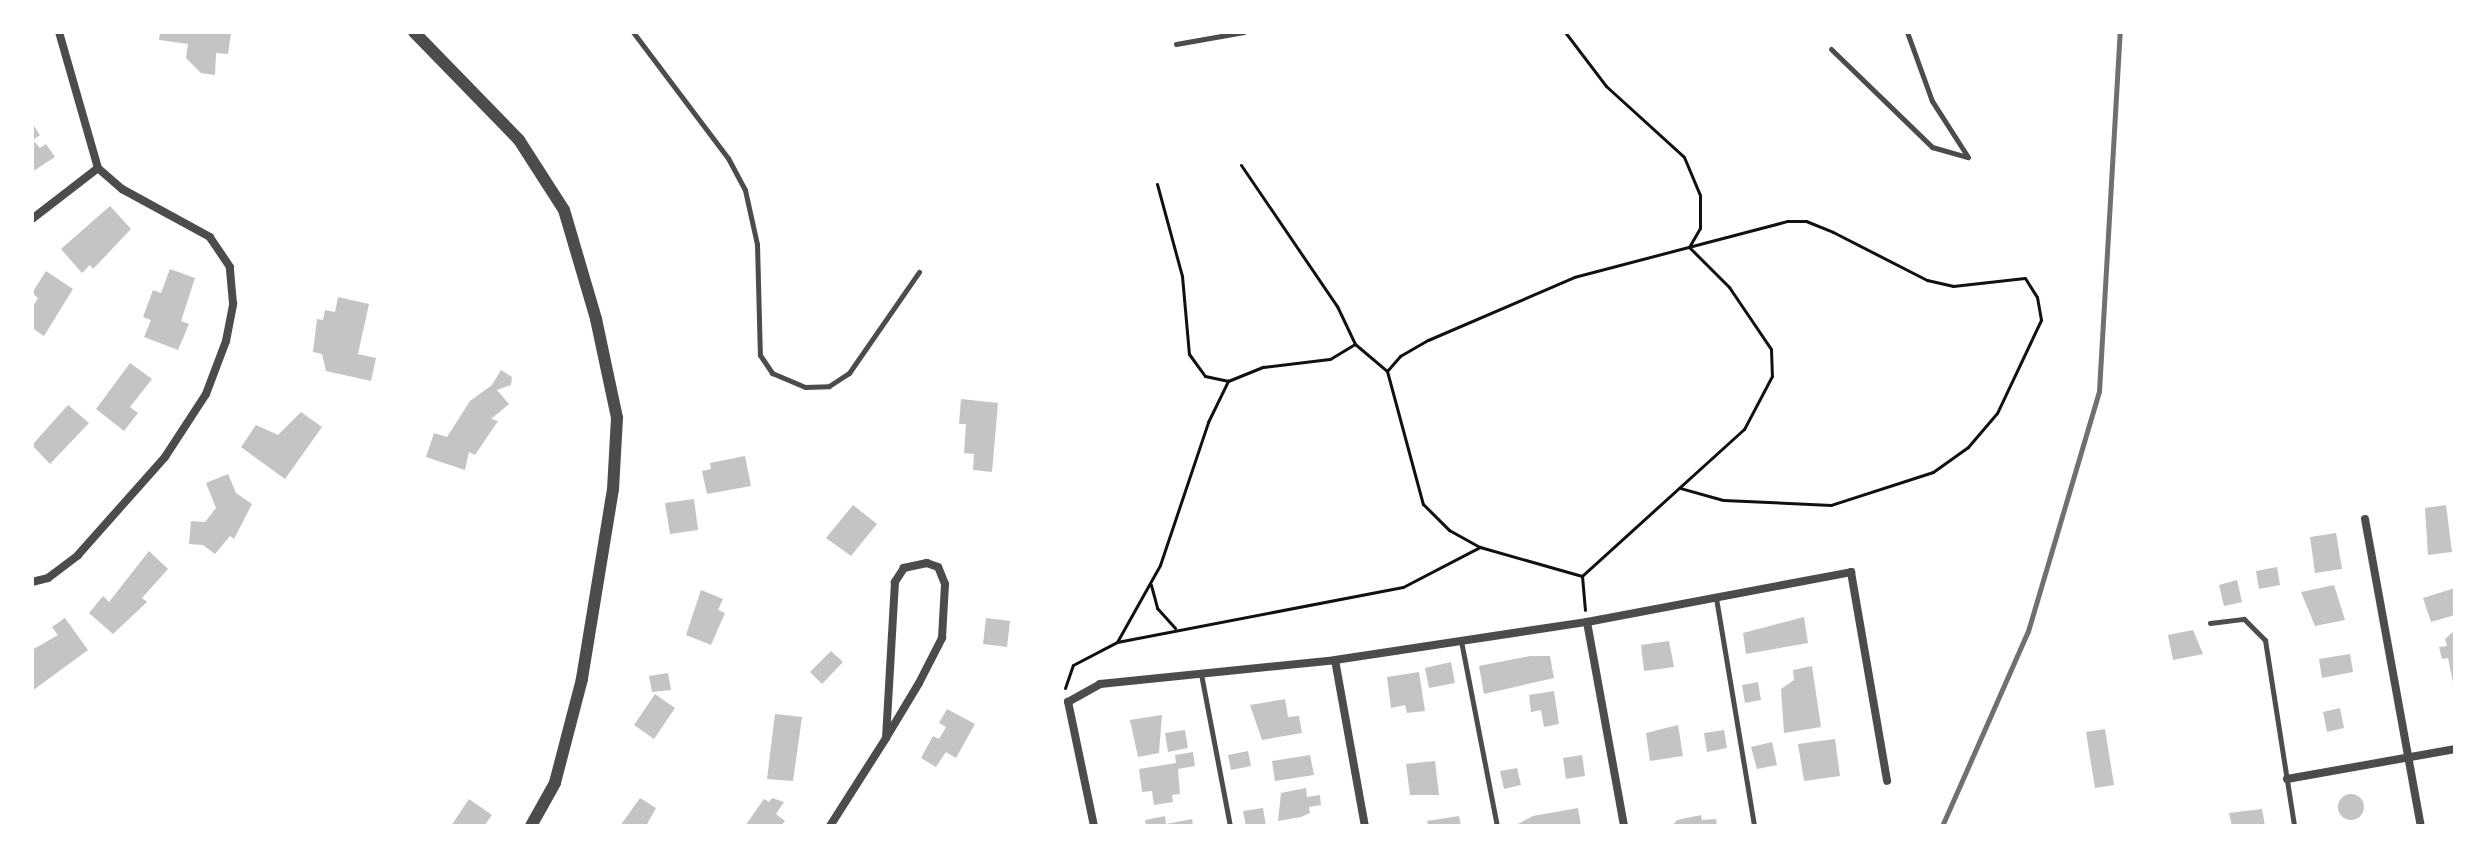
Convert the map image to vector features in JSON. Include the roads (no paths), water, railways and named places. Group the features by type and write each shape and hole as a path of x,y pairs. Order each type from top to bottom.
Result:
{"street":[{"path":"32,582 48,578 78,555 165,457 206,394 226,341 233,304 230,267 210,237 122,189 98,168 59,32"},
{"path":"414,32 519,140 564,210 596,319 617,418 613,489 582,679 555,783 531,826"},
{"path":"32,219 98,168"},
{"path":"2365,519 2421,826"},
{"path":"830,826 886,738 942,638 945,584 938,567 927,563 904,568 895,582 886,738"},
{"path":"1094,826 1068,702 1100,684 1335,660 1587,622 1851,572 1887,781"},
{"path":"1587,622 1624,826"},
{"path":"1335,660 1365,826"},
{"path":"2287,779 2455,749"}],"lane":[{"path":"633,32 728,158 745,190 757,244 760,355 772,373 805,387 829,386 849,373 919,272"},
{"path":"1176,44 1244,32"},
{"path":"1831,49 1932,147 1968,157 1932,101 1907,32"},
{"path":"1715,596 1754,826"},
{"path":"2210,623 2244,619 2265,640 2294,826"},
{"path":"1461,641 1497,826"},
{"path":"1201,674 1230,826"}],"railway":[{"path":"1942,826 2028,631 2099,391 2120,32"}]}
